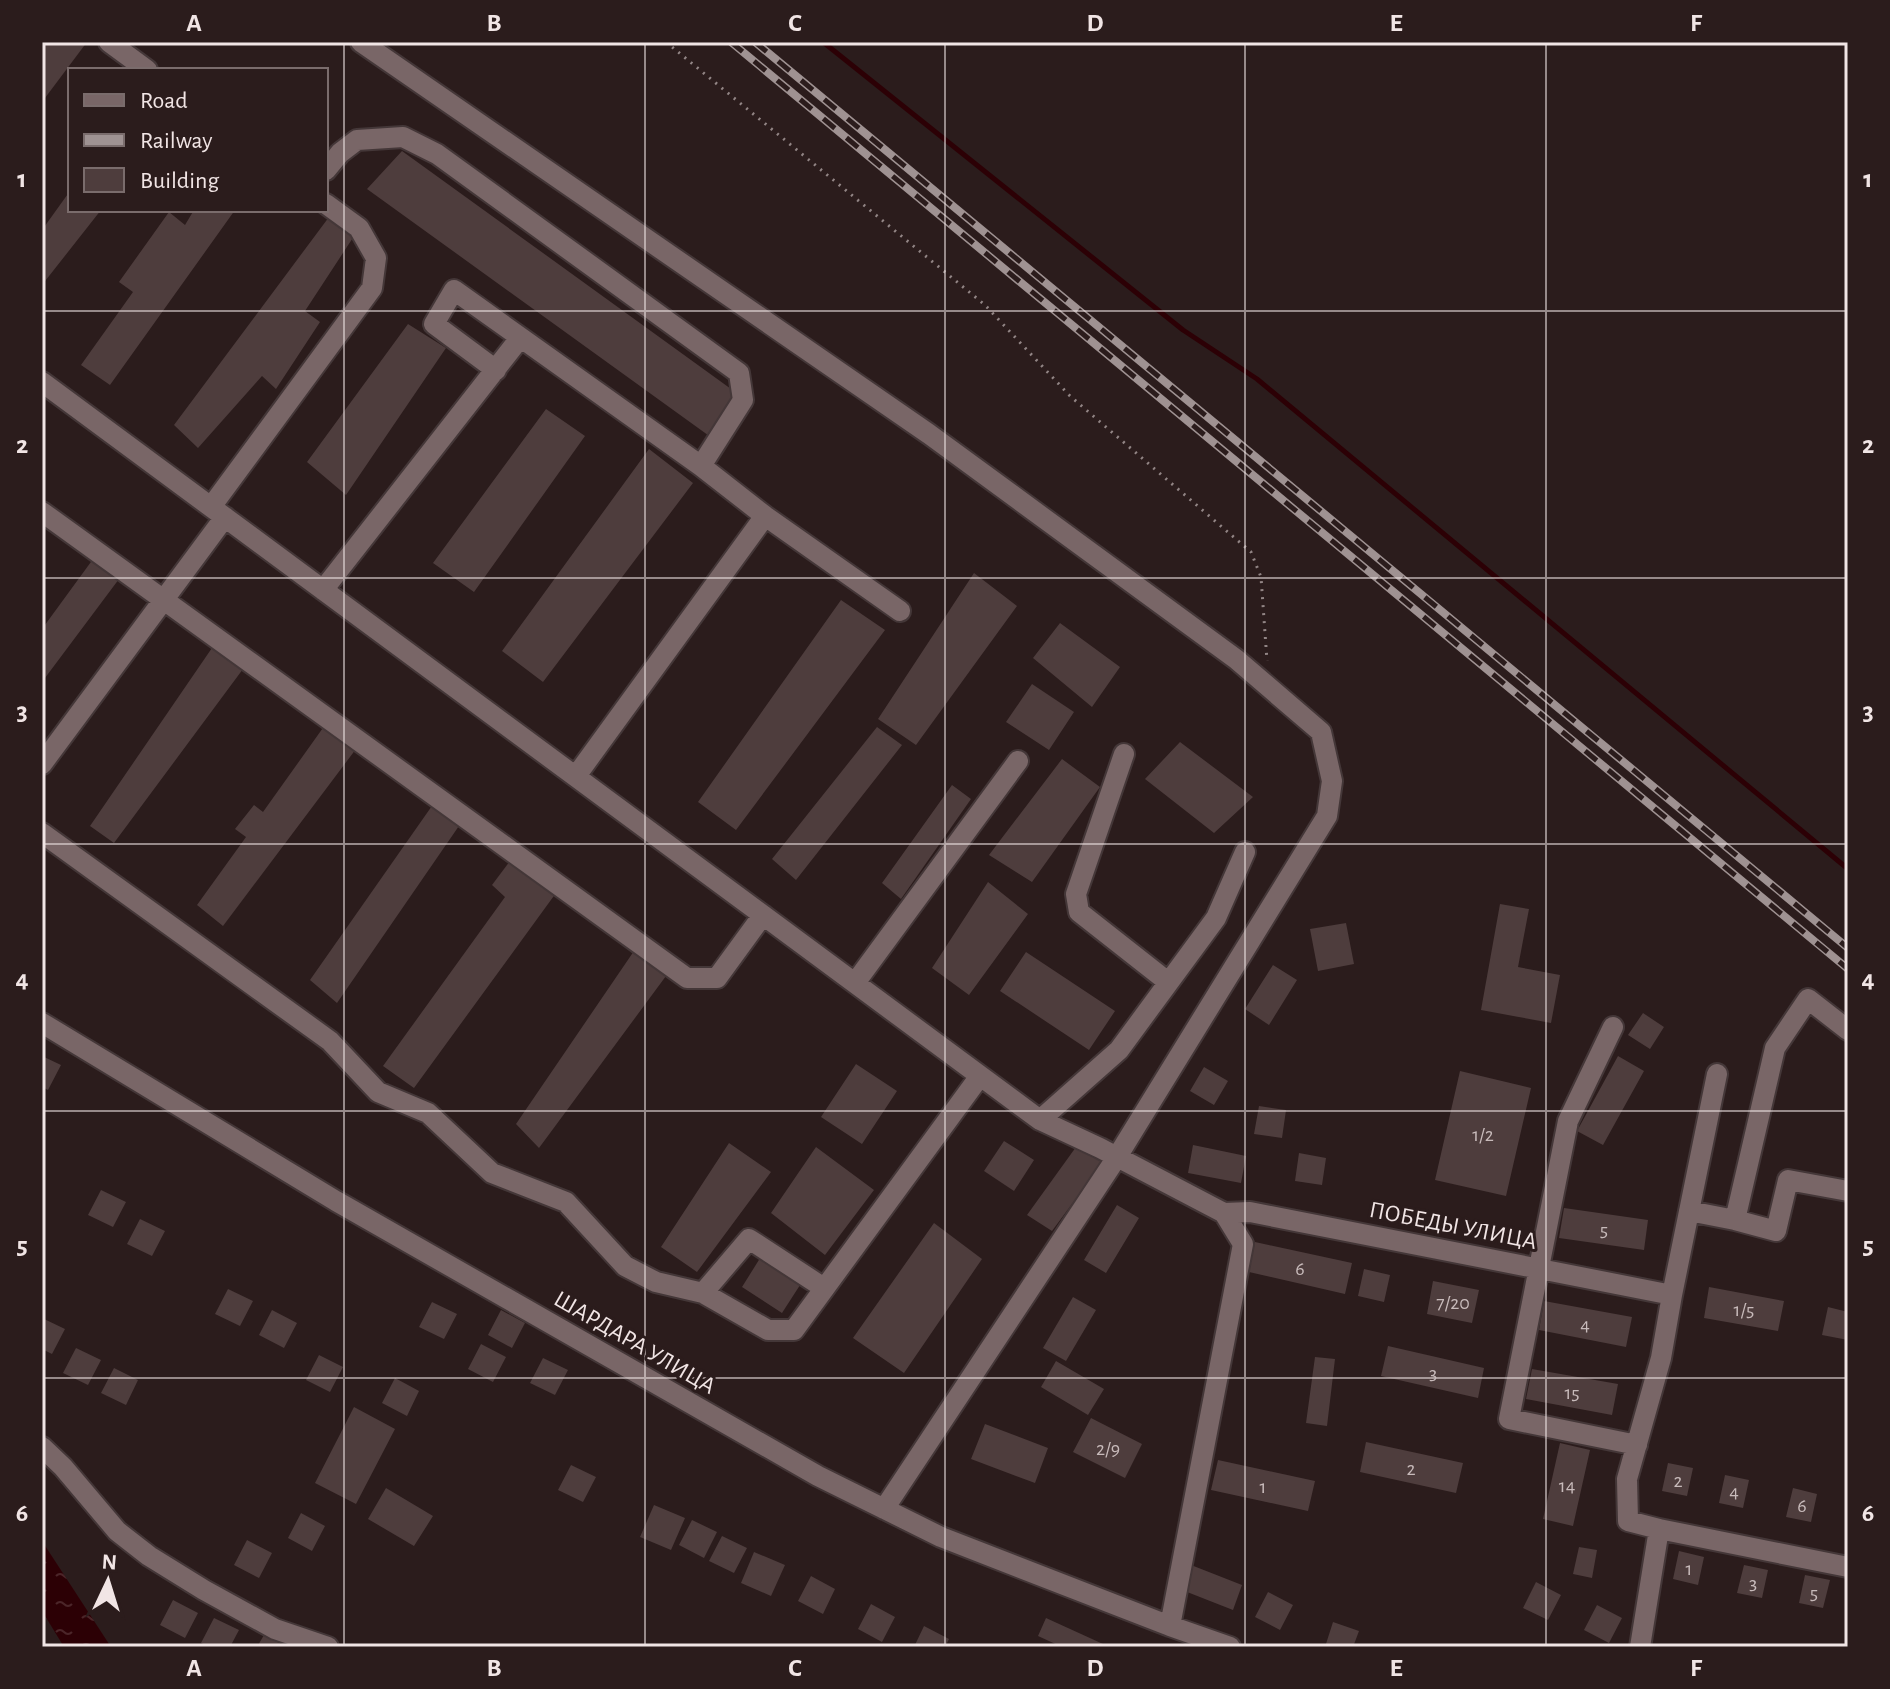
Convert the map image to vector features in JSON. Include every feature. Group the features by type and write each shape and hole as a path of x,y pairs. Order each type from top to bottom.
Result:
{"street":[{"path":"109,42 144,68"},
{"path":"361,42 929,434 1236,659 1321,732 1332,781 1327,816 884,1509"},
{"path":"328,168 357,140 403,137 437,154 739,373 743,400 701,466"},
{"path":"42,764 163,600 218,512 372,288 376,258 359,228 328,205"},
{"path":"496,370 434,324 454,290 900,611"},
{"path":"323,590 520,338"},
{"path":"42,382 1040,1120 1224,1213 1243,1244 1170,1626"},
{"path":"42,512 687,978 717,978 763,915"},
{"path":"576,776 765,516"},
{"path":"1124,754 1076,894 1079,912 1168,982"},
{"path":"855,983 1018,761"},
{"path":"42,833 330,1041 378,1092 428,1113 492,1173 566,1202 625,1266 656,1282 703,1293 768,1330 794,1330 980,1076"},
{"path":"1040,1120 1119,1050 1216,918 1245,852"},
{"path":"1735,1220 1775,1048 1808,999 1848,1030"},
{"name":"ШАРДАРА УЛИЦА","path":"42,1023 336,1201 818,1476 941,1537 1230,1647"},
{"path":"1613,1027 1568,1121 1509,1419 1637,1445"},
{"path":"1717,1074 1661,1358 1627,1479 1628,1521 1848,1567"},
{"path":"1689,1211 1776,1231 1788,1180 1848,1191"},
{"name":"ПОБЕДЫ УЛИЦА","path":"1224,1213 1250,1212 1672,1295"},
{"path":"703,1293 749,1239 824,1288"},
{"path":"42,1447 117,1531 149,1556 275,1629 328,1647"},
{"path":"1640,1647 1659,1529"}],"path":[{"path":"666,42 985,305 1070,396 1251,552 1261,577 1268,687"}],"water":[{"path":"42,1541 111,1647 64,1647 42,1611"}],"building":[{"path":"44,42 87,42 42,102 42,45"},
{"path":"402,151 738,394 712,438 367,189"},
{"path":"68,194 68,212 99,212 42,285 42,230"},
{"path":"169,212 185,225 193,212 234,212 110,385 81,365 133,292 119,282"},
{"path":"332,213 358,230 305,311 320,322 276,389 262,376 198,448 174,425"},
{"path":"408,324 446,348 346,495 307,462"},
{"path":"546,409 585,436 474,592 433,563"},
{"path":"649,449 693,483 543,682 502,651"},
{"path":"96,555 122,575 42,682 42,629"},
{"path":"974,573 1017,606 916,745 878,719"},
{"path":"841,600 885,630 736,830 698,802"},
{"path":"1060,623 1120,667 1092,707 1033,658"},
{"path":"214,645 243,669 114,843 90,826"},
{"path":"1032,684 1074,712 1049,750 1006,722"},
{"path":"325,725 356,749 223,926 197,905 246,837 235,829 254,805 263,812"},
{"path":"877,727 902,745 796,880 772,859"},
{"path":"1180,742 1253,797 1214,833 1145,779"},
{"path":"1062,759 1100,787 1032,882 989,855"},
{"path":"952,785 971,799 901,899 882,883"},
{"path":"434,803 461,823 337,1003 310,980"},
{"path":"510,861 556,893 414,1088 383,1066 505,897 492,885"},
{"path":"988,882 1028,914 969,995 932,968"},
{"path":"1500,904 1529,909 1518,967 1560,975 1551,1023 1481,1010"},
{"path":"1346,923 1354,964 1318,971 1310,929"},
{"path":"634,951 666,976 539,1148 516,1124"},
{"path":"1026,952 1115,1011 1089,1050 1000,991"},
{"path":"1273,965 1297,980 1269,1025 1245,1009"},
{"path":"1643,1013 1664,1027 1650,1049 1628,1035"},
{"path":"42,1056 61,1065 48,1090 42,1087"},
{"path":"1618,1056 1644,1071 1603,1145 1577,1131"},
{"path":"856,1064 897,1091 862,1144 821,1117"},
{"path":"1204,1067 1228,1081 1214,1105 1190,1091"},
{"path":"1460,1071 1531,1088 1506,1196 1435,1180"},
{"path":"1259,1106 1286,1110 1282,1138 1254,1134"},
{"path":"1004,1141 1034,1160 1014,1191 984,1171"},
{"path":"729,1143 771,1172 697,1272 661,1247"},
{"path":"1193,1145 1246,1156 1241,1183 1188,1173"},
{"path":"816,1147 874,1190 825,1255 771,1213"},
{"path":"1076,1147 1103,1162 1052,1231 1027,1215"},
{"path":"1299,1153 1326,1158 1322,1185 1295,1181"},
{"path":"101,1190 126,1202 113,1227 88,1215"},
{"path":"1117,1205 1139,1218 1106,1273 1084,1260"},
{"path":"1564,1208 1648,1220 1644,1250 1559,1238"},
{"path":"140,1219 165,1231 152,1256 127,1244"},
{"path":"934,1223 982,1259 904,1373 853,1338"},
{"path":"1255,1242 1352,1263 1345,1294 1249,1272"},
{"path":"762,1255 802,1282 782,1313 742,1287"},
{"path":"1364,1269 1390,1275 1384,1302 1358,1296"},
{"path":"1433,1281 1479,1290 1472,1323 1427,1314"},
{"path":"1709,1287 1784,1301 1778,1331 1704,1318"},
{"path":"228,1289 253,1301 240,1326 215,1314"},
{"path":"1073,1297 1096,1310 1066,1361 1043,1348"},
{"path":"1544,1301 1632,1317 1626,1347 1539,1330"},
{"path":"432,1302 457,1314 444,1339 419,1327"},
{"path":"1828,1307 1848,1312 1848,1340 1822,1335"},
{"path":"272,1310 297,1323 284,1348 259,1335"},
{"path":"501,1310 525,1323 512,1348 488,1335"},
{"path":"42,1318 65,1329 52,1354 42,1349"},
{"path":"481,1344 506,1357 493,1382 468,1369"},
{"path":"1388,1346 1484,1368 1478,1398 1381,1376"},
{"path":"76,1348 101,1360 88,1385 63,1373"},
{"path":"319,1355 343,1367 330,1392 306,1380"},
{"path":"1315,1357 1335,1359 1327,1426 1306,1423"},
{"path":"543,1358 568,1370 555,1395 530,1383"},
{"path":"1056,1361 1104,1389 1088,1415 1041,1387"},
{"path":"114,1368 138,1380 126,1405 101,1393"},
{"path":"1532,1369 1618,1384 1612,1415 1526,1399"},
{"path":"395,1378 419,1391 407,1416 382,1403"},
{"path":"354,1407 395,1429 356,1504 315,1483"},
{"path":"1091,1418 1142,1444 1125,1478 1073,1452"},
{"path":"985,1424 1048,1448 1035,1483 971,1459"},
{"path":"1366,1442 1463,1463 1456,1493 1360,1472"},
{"path":"1560,1443 1590,1450 1573,1526 1543,1519"},
{"path":"1218,1460 1315,1481 1308,1511 1211,1490"},
{"path":"1668,1463 1693,1468 1687,1496 1662,1491"},
{"path":"571,1465 596,1477 583,1502 558,1490"},
{"path":"1725,1475 1749,1480 1743,1508 1719,1503"},
{"path":"386,1488 433,1516 414,1546 368,1519"},
{"path":"1793,1488 1817,1494 1811,1522 1786,1517"},
{"path":"654,1505 685,1518 671,1550 640,1537"},
{"path":"301,1513 325,1526 312,1551 288,1538"},
{"path":"692,1520 717,1532 704,1558 679,1545"},
{"path":"722,1536 747,1548 734,1573 709,1561"},
{"path":"247,1540 272,1553 259,1578 234,1565"},
{"path":"1579,1547 1597,1550 1592,1578 1573,1574"},
{"path":"1679,1551 1704,1557 1698,1585 1673,1579"},
{"path":"754,1552 785,1565 771,1596 741,1583"},
{"path":"1191,1565 1242,1585 1233,1610 1182,1590"},
{"path":"1744,1565 1768,1570 1762,1598 1737,1593"},
{"path":"1805,1575 1830,1580 1823,1608 1799,1603"},
{"path":"811,1576 835,1589 823,1614 798,1601"},
{"path":"1536,1582 1561,1595 1548,1620 1523,1608"},
{"path":"1268,1592 1293,1605 1280,1630 1255,1617"},
{"path":"173,1600 198,1613 185,1638 160,1625"},
{"path":"871,1604 895,1617 882,1642 858,1629"},
{"path":"1597,1605 1622,1618 1609,1643 1584,1630"},
{"path":"214,1618 239,1630 230,1647 209,1647 201,1643"},
{"path":"1046,1618 1103,1644 1102,1647 1062,1647 1038,1636"},
{"path":"1333,1622 1359,1631 1353,1647 1325,1647"},
{"path":"924,1626 949,1639 945,1647 914,1647"},
{"path":"264,1635 287,1647 257,1647"}],"waterway":[{"path":"823,42 1183,330 1257,379 1848,869"}],"railway":[{"path":"731,42 1848,969"},
{"path":"755,42 1848,948"}]}
